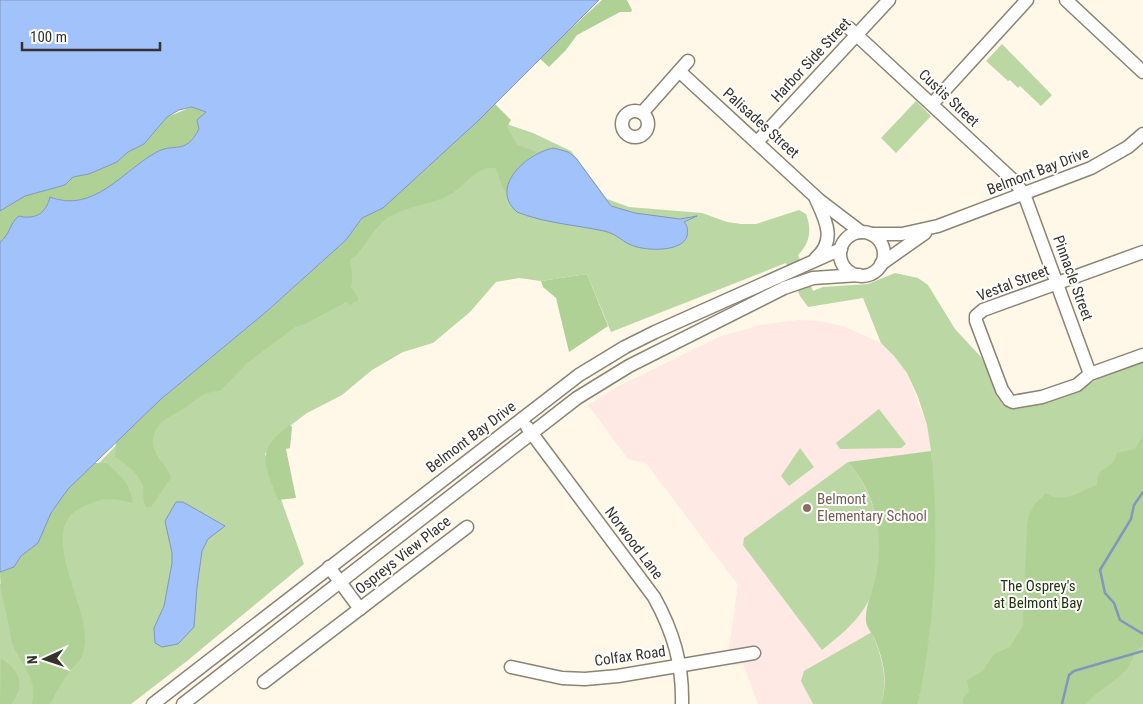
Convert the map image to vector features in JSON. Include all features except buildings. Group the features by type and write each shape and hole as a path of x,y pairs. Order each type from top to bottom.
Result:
{"street":[{"name":"Harbor Side Street","path":"758,141 853,31 889,0"},
{"path":"932,104 1027,0"},
{"path":"1066,0 1143,72"},
{"name":"Custis Street","path":"853,31 1014,181 1024,194"},
{"path":"642,113 688,61"},
{"name":"Palisades Street","path":"679,71 758,141 816,197 866,233"},
{"name":"Belmont Bay Drive","path":"153,704 579,375 625,347 808,264 841,247 851,235 866,233 902,234 938,226 1104,162 1128,148 1143,134"},
{"name":"Pinnacle Street","path":"1024,194 1090,374"},
{"path":"808,264 824,251 828,234 826,219 816,197"},
{"name":"Palisades Street","path":"816,197 830,218 841,247"},
{"name":"Belmont Bay Drive","path":"183,704 577,398 614,375 784,288 813,278 859,275 874,272 881,264 916,238 938,226"},
{"path":"866,233 878,239 883,247 884,256 881,264"},
{"path":"841,247 844,266 851,272 859,275"},
{"name":"Vestal Street","path":"1143,252 979,312 976,321 1002,390 1009,400 1019,401 1042,397 1077,385 1090,374 1143,355"},
{"name":"Norwood Lane","path":"521,420 654,597 673,635 680,665 682,704"},
{"name":"Ospreys View Place","path":"264,682 467,527"},
{"name":"Ospreys View Place","path":"329,567 360,609"},
{"name":"Colfax Road","path":"511,666 562,678 585,679 754,653"}],"shaded area":[{"name":"Belmont Elementary School","path":"798,320 819,321 843,326 881,343 907,373 927,425 934,480 918,704 758,704 743,664 733,666 729,648 738,585 646,463 628,459 588,405 617,387 721,336 761,325"}],"green space":[{"path":"602,0 627,0 632,10 631,12 620,12 577,35 566,50 549,67 539,58"},
{"path":"1002,44 1052,95 1041,106 1020,86 1018,88 1010,80 1008,81 986,61"},
{"path":"916,101 931,116 896,153 881,138"},
{"path":"495,104 511,120 507,127 517,145 537,152 527,159 513,175 507,193 502,187 496,168 484,169 473,175 447,196 392,215 387,219 377,228 356,256 351,258 351,287 359,299 350,305 346,302 305,324 295,327 247,363 220,391 210,392 202,396 160,423 154,434 153,446 171,478 151,507 146,507 143,487 139,478 128,466 115,457 116,442 161,399 266,312 346,240 362,218 383,208"},
{"path":"192,107 207,112 197,120 199,129 189,143 155,153 107,188 94,195 81,200 67,201 51,197 43,212 30,217 19,216 0,242 0,211 25,196 65,185 73,177 89,174 117,162 128,152 144,144 167,117"},
{"name":"The Osprey's at Belmont Bay","path":"501,122 533,133 571,151 607,199 629,207 702,213 727,222 741,224 756,224 799,210 806,214 809,236 805,246 798,255 813,291 823,287 868,284 895,273 918,278 928,285 955,329 981,357 994,381 1002,404 1011,409 1043,404 1057,399 1083,388 1099,378 1143,360 1143,704 918,704 929,634 935,535 931,451 927,425 918,397 907,373 881,343 863,298 808,307 800,296 786,263 611,332 587,274 541,281 519,278 496,282 470,312 433,343 403,352 372,370 342,395 307,413 283,431 265,454 304,564 187,661 131,704 0,704 0,584 96,466 158,402"},
{"path":"587,274 608,326 569,352 556,298 543,287 541,281"},
{"path":"879,409 906,444 901,448 840,449 836,443"},
{"path":"290,425 292,427 290,448 286,449 296,498 278,500 269,477 266,459 267,451 271,443"},
{"path":"1143,435 1143,646 1137,651 1125,671 1086,704 963,704 963,698 969,692 967,680 983,671 994,654 1010,647 1023,626 1027,528 1029,515 1035,504 1046,493 1059,498 1072,496 1097,485 1101,471 1113,462 1117,453 1135,449"},
{"path":"800,448 814,467 789,486 781,476"},
{"path":"931,451 935,514 934,578 928,642 918,704 881,704 885,686 884,670 877,645 866,621 878,564 879,548 876,517 866,488 848,462"},
{"path":"848,462 868,494 875,513 879,532 880,552 878,571 873,590 861,613 822,650 743,545 744,538"},
{"path":"94,463 107,463 121,476 127,485 133,503 113,499 96,501 82,507 69,517 63,531 63,548 83,623 85,639 83,653 63,681 50,704 32,704 33,686 31,678 11,640 1,590 0,572 14,567 21,556 38,543 51,513 68,489"},
{"path":"872,632 883,667 884,685 881,704 813,704 801,681 804,671"},
{"path":"1,659 13,668 19,679 18,691 11,704 0,704"}],"water":[{"path":"0,0 599,0 479,120 383,208 362,218 346,240 266,312 161,399 68,489 51,513 38,543 21,556 14,567 0,572 0,242 19,216 30,217 39,214 46,207 50,197 66,201 80,200 94,195 107,188 155,153 189,143 199,129 197,120 206,112 192,107 179,110 167,117 144,144 128,152 117,162 89,174 73,177 65,185 25,196 0,211"},
{"path":"554,148 568,152 576,158 611,206 635,213 680,219 697,216 684,222 688,230 684,241 672,248 640,248 630,245 609,232 549,221 517,212 509,202 507,192 509,182 523,163 533,156"},
{"path":"176,502 183,502 225,526 208,539 202,551 194,627 178,644 162,647 155,643 154,628 164,606 172,563 172,553 165,521"}],"waterway":[{"path":"1143,492 1134,505 1131,519 1100,570 1105,593 1114,603 1120,620 1143,634"},
{"path":"1062,704 1069,675 1074,671 1143,651"}],"place":[{"name":"Belmont Elementary School","path":"807,508"}]}
